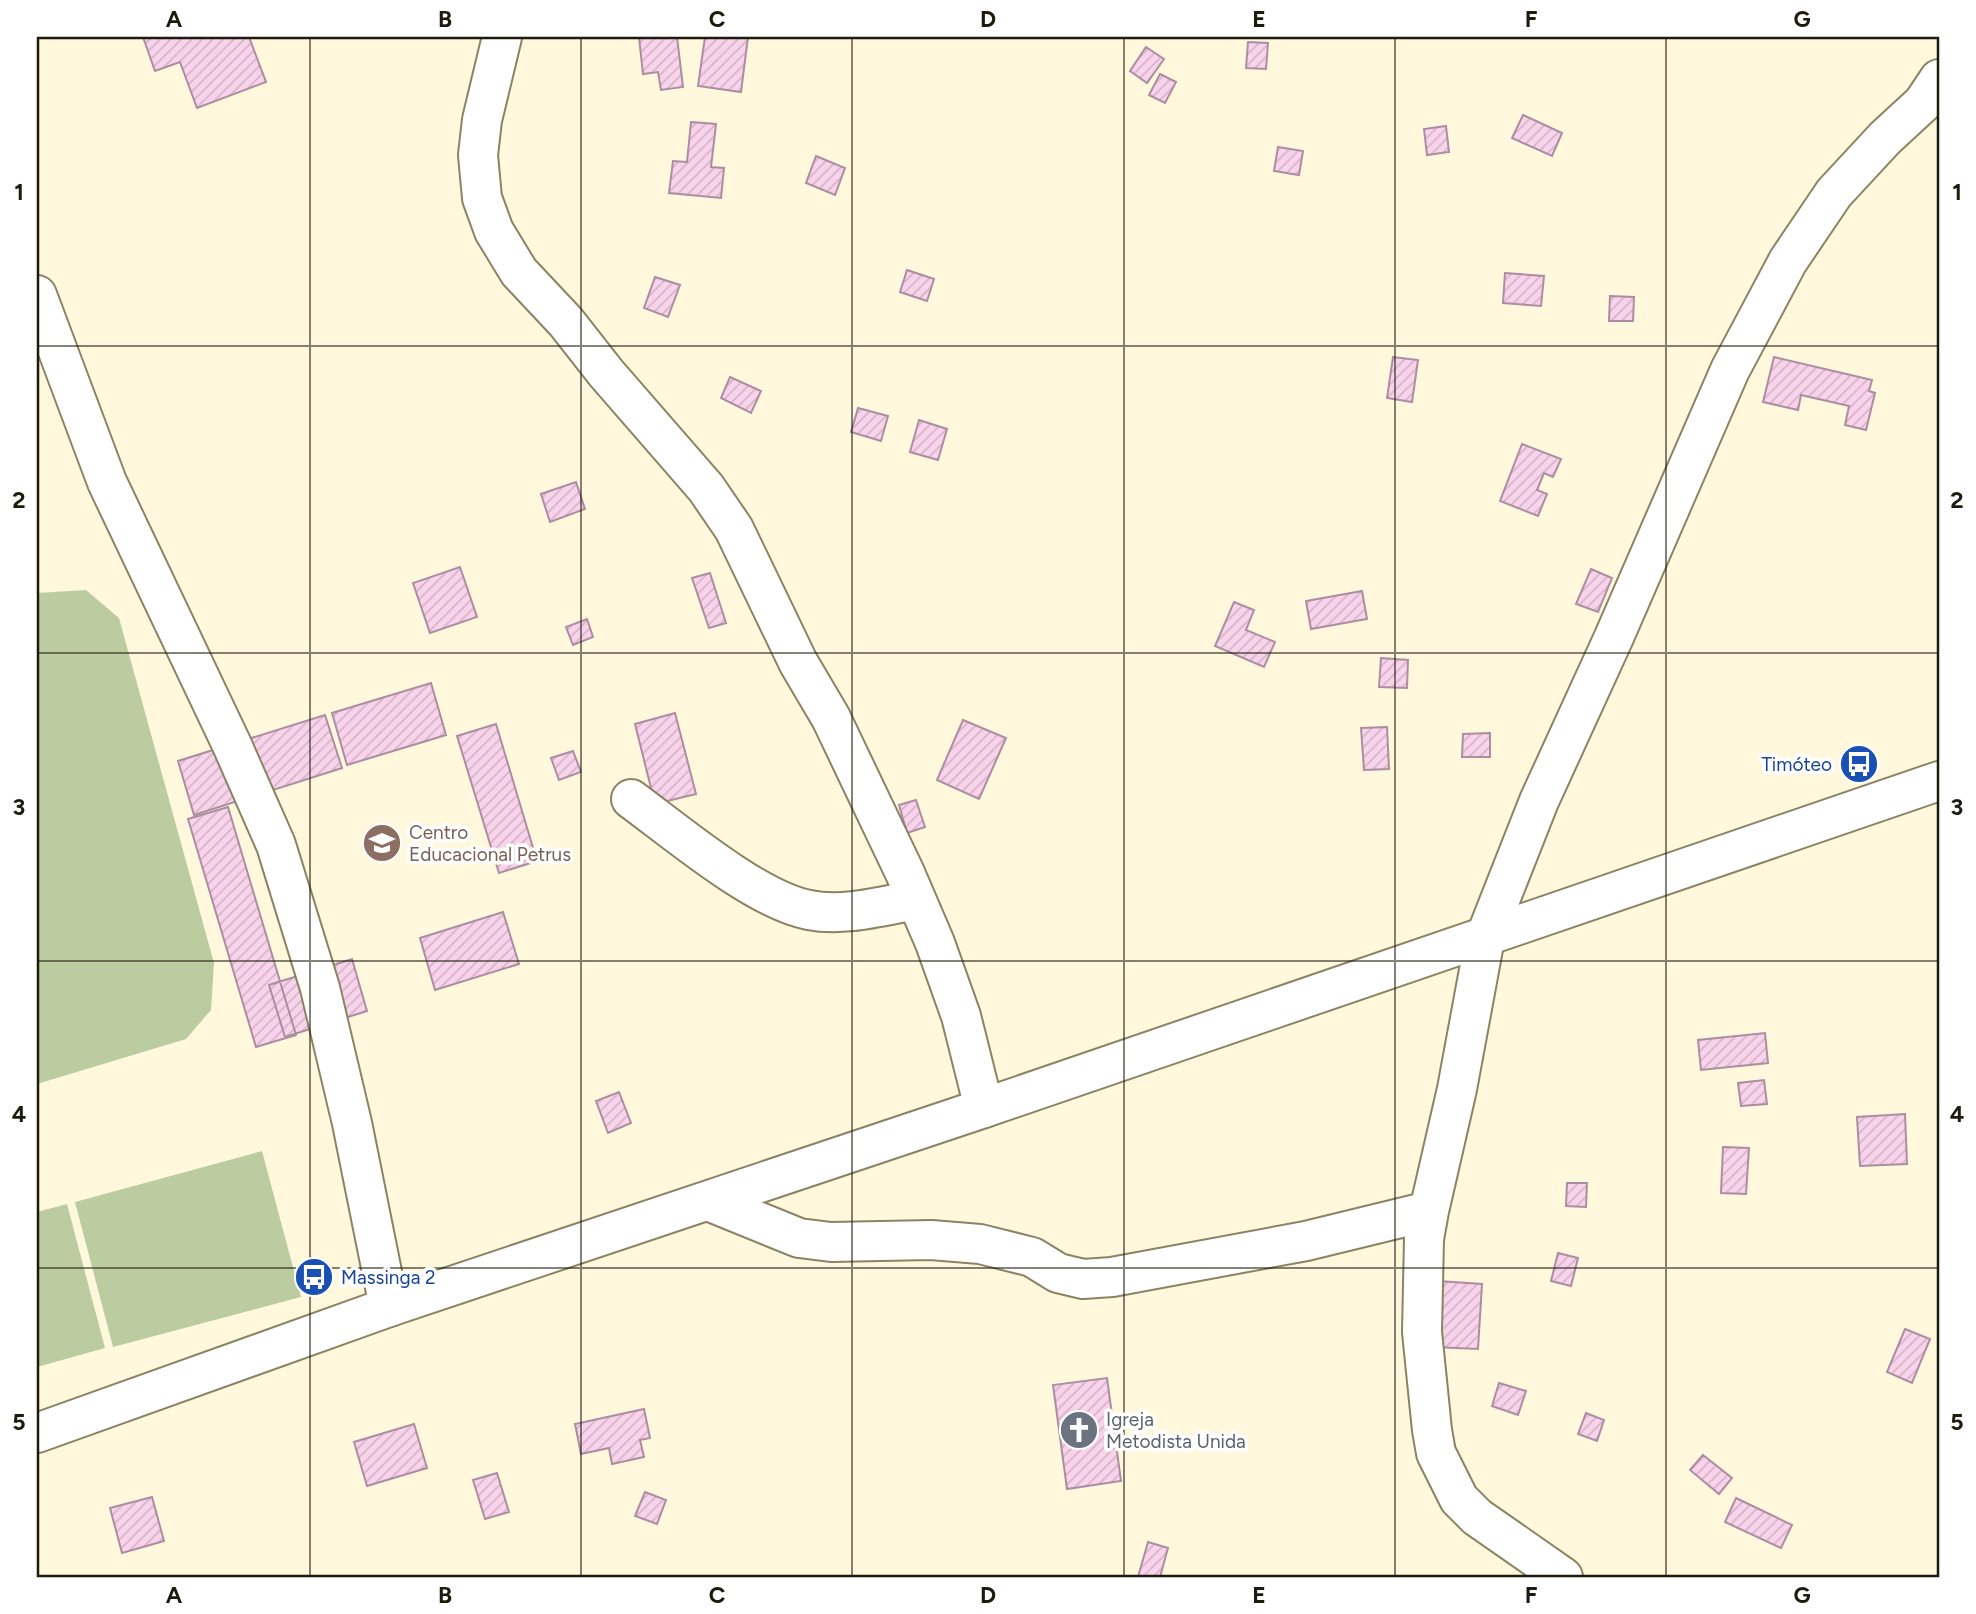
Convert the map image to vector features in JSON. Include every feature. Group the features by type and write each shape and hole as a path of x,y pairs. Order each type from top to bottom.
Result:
{"street":[{"path":"502,37 482,120 478,155 482,198 494,231 519,272 566,322 606,373 689,467 734,529 798,662 831,718 860,776 935,943 961,1016 984,1108"},
{"path":"1563,1577 1477,1517 1459,1499 1436,1453 1422,1332 1422,1270 1429,1211 1457,1088 1485,938 1539,801 1614,637 1730,370 1788,261 1834,193 1885,138 1923,103 1939,79"},
{"path":"39,306 107,482 232,745 276,845 320,988 352,1123 389,1307"},
{"path":"37,1433 389,1307 1485,938 1939,781"},
{"path":"631,799 725,868 776,899 809,910 854,911 916,900"},
{"path":"708,1201 799,1238 831,1242 931,1240 980,1244 1032,1257 1058,1273 1083,1279 1112,1277 1306,1241 1429,1211"}],"green space":[{"path":"86,590 119,618 214,963 211,1010 186,1039 37,1084 37,593"},
{"path":"262,1151 301,1297 113,1347 75,1202"},
{"path":"67,1204 105,1348 37,1367 37,1212"}],"building":[{"path":"143,37 249,37 266,82 197,108 180,62 155,71"},
{"path":"639,37 677,37 683,87 661,90 658,72 643,74"},
{"path":"705,37 748,37 741,92 698,86"},
{"path":"1248,42 1268,43 1266,69 1246,68"},
{"path":"1146,47 1164,59 1147,83 1130,71"},
{"path":"1160,74 1176,82 1165,103 1149,95"},
{"path":"1523,115 1562,133 1552,156 1512,138"},
{"path":"691,122 716,124 711,167 724,168 721,198 669,193 673,161 687,162"},
{"path":"1446,126 1449,152 1427,155 1424,129"},
{"path":"1278,147 1303,151 1299,175 1274,171"},
{"path":"816,156 845,168 835,195 806,183"},
{"path":"907,270 934,279 927,301 900,292"},
{"path":"1505,273 1544,276 1541,306 1503,303"},
{"path":"655,277 680,285 668,317 644,308"},
{"path":"1610,296 1634,297 1633,321 1609,321"},
{"path":"1393,357 1418,360 1412,402 1387,398"},
{"path":"1774,357 1872,380 1869,391 1875,393 1866,430 1845,425 1849,406 1801,395 1798,410 1763,402"},
{"path":"730,377 761,391 751,413 721,398"},
{"path":"858,408 888,416 881,441 851,432"},
{"path":"919,420 947,429 938,460 910,452"},
{"path":"1522,444 1561,459 1553,477 1544,473 1537,490 1547,494 1538,516 1500,501"},
{"path":"576,482 585,509 550,522 541,494"},
{"path":"460,567 477,617 430,633 413,583"},
{"path":"1591,569 1612,578 1598,612 1576,604"},
{"path":"710,573 726,623 709,628 692,578"},
{"path":"1362,591 1367,619 1311,629 1306,601"},
{"path":"1234,602 1254,610 1246,630 1275,642 1264,667 1215,646"},
{"path":"587,619 593,637 573,645 566,627"},
{"path":"1381,658 1408,660 1407,688 1379,687"},
{"path":"431,683 446,735 347,765 332,713"},
{"path":"675,713 696,794 655,804 635,724"},
{"path":"325,715 342,768 194,815 178,761"},
{"path":"963,720 1006,738 979,799 937,780"},
{"path":"496,724 537,861 499,873 457,736"},
{"path":"1387,727 1389,769 1364,770 1361,728"},
{"path":"1490,733 1490,757 1462,757 1463,734"},
{"path":"573,751 581,772 559,780 551,758"},
{"path":"916,800 925,827 907,833 899,805"},
{"path":"228,807 296,1035 256,1047 188,819"},
{"path":"503,912 519,964 435,990 420,938"},
{"path":"352,959 367,1011 285,1037 269,985"},
{"path":"1765,1033 1768,1063 1701,1070 1698,1040"},
{"path":"1764,1080 1767,1104 1741,1106 1738,1083"},
{"path":"619,1092 631,1123 608,1133 596,1101"},
{"path":"1905,1114 1907,1164 1860,1166 1857,1117"},
{"path":"1723,1147 1749,1148 1746,1194 1721,1193"},
{"path":"1567,1183 1587,1183 1586,1207 1566,1206"},
{"path":"1558,1253 1578,1258 1571,1286 1551,1281"},
{"path":"1438,1281 1482,1284 1478,1349 1434,1347"},
{"path":"1905,1329 1930,1339 1912,1383 1887,1372"},
{"path":"1107,1378 1121,1481 1067,1489 1053,1385"},
{"path":"1499,1383 1526,1391 1518,1415 1492,1406"},
{"path":"644,1409 650,1438 640,1440 644,1457 612,1464 609,1448 581,1454 575,1424"},
{"path":"1586,1413 1604,1420 1597,1441 1578,1434"},
{"path":"414,1424 427,1468 367,1486 354,1442"},
{"path":"1703,1455 1732,1478 1719,1494 1690,1470"},
{"path":"497,1473 509,1512 485,1519 473,1480"},
{"path":"645,1492 666,1500 657,1524 635,1516"},
{"path":"152,1497 164,1541 122,1553 110,1508"},
{"path":"1736,1498 1792,1525 1781,1548 1725,1522"},
{"path":"1148,1542 1168,1548 1160,1577 1138,1577"}],"place":[{"name":"Timóteo","path":"1859,764"},
{"name":"Centro Educacional Petrus","path":"382,843"},
{"name":"Massinga 2","path":"314,1277"},
{"name":"Igreja Metodista Unida","path":"1079,1430"}]}
